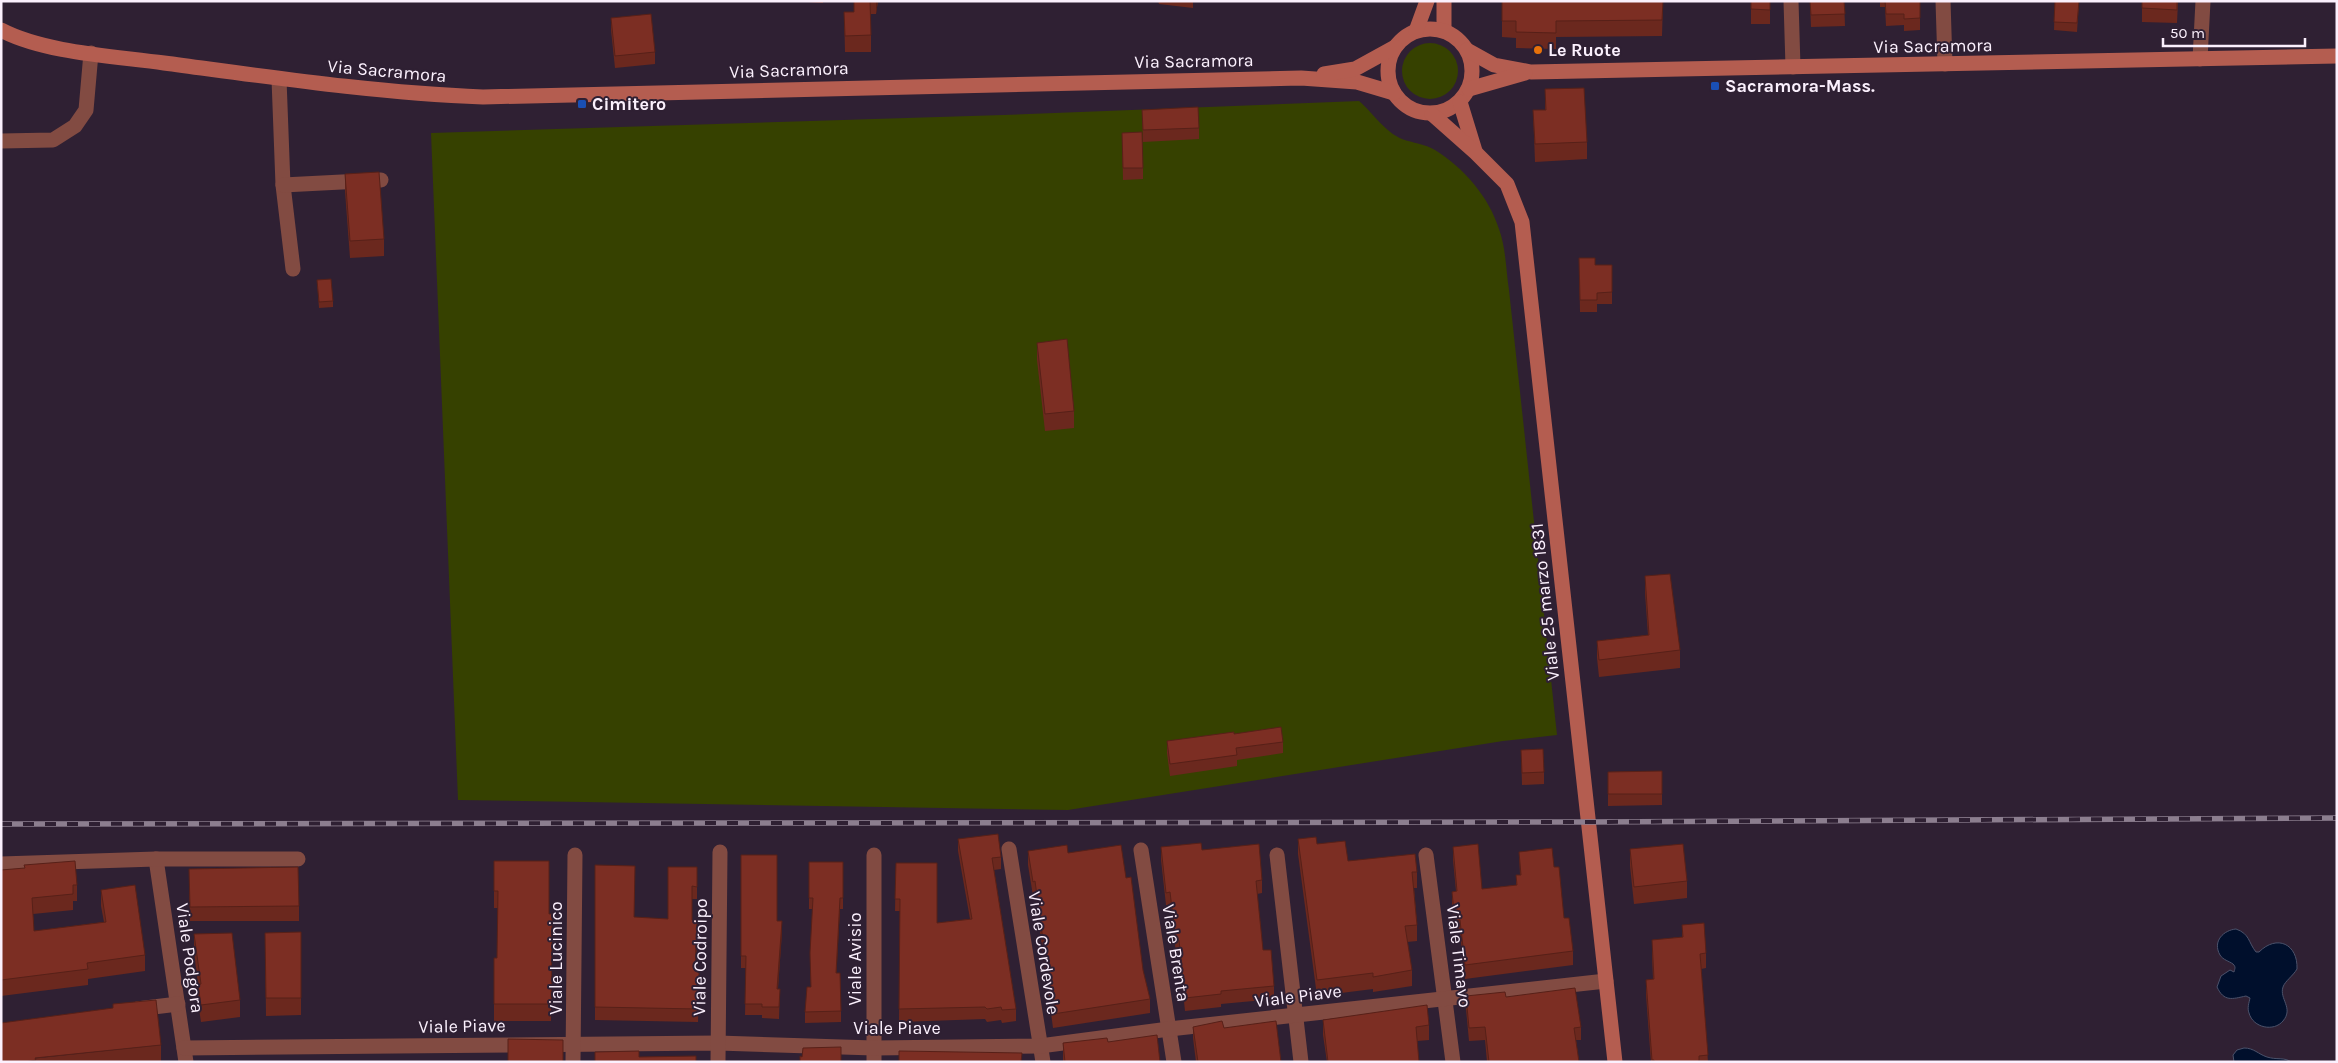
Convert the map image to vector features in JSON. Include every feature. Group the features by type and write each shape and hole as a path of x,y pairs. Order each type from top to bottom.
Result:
{"street":[{"path":"1416,31 1427,1"},
{"path":"1444,1 1444,31"},
{"path":"1791,1 1793,67"},
{"path":"1943,1 1945,64"},
{"path":"2200,59 2203,1"},
{"path":"1430,29 1444,31 1453,35 1467,50 1472,62 1472,76 1469,89 1460,102 1452,108 1432,114 1419,112 1407,107 1394,93 1388,74 1389,59 1395,47 1404,38 1416,31 1430,29"},
{"name":"Via Sacramora","path":"1,30 32,43 92,53 413,95 483,97 1301,78 1357,82 1394,93"},
{"name":"Via Sacramora","path":"1301,78 1354,68 1395,47"},
{"name":"Via Sacramora","path":"1467,50 1494,65 1531,72 2337,56"},
{"path":"1,141 53,140 76,126 86,110 92,53"},
{"name":"Via Sacramora","path":"1469,89 1531,72"},
{"path":"280,79 283,185 293,269"},
{"name":"Viale 25 marzo 1831","path":"1460,102 1476,153"},
{"name":"Viale 25 marzo 1831","path":"1432,114 1476,153 1507,184 1522,222 1615,1062"},
{"path":"283,185 381,180"},
{"name":"Viale Cordevole","path":"1009,849 1043,1062"},
{"name":"Viale Brenta","path":"1141,850 1174,1062"},
{"name":"Viale Codroipo","path":"718,1062 720,852"},
{"name":"Viale Lucinico","path":"573,1062 575,855"},
{"name":"Viale Avisio","path":"874,855 874,1055"},
{"path":"1277,855 1301,1062"},
{"name":"Viale Timavo","path":"1426,855 1453,1062"},
{"path":"1,864 156,859 298,859"},
{"name":"Viale Podgora","path":"156,859 185,1055"},
{"name":"Viale Piave","path":"185,1055 574,1044 718,1043 874,1055 1040,1046 1169,1029 1606,981"},
{"path":"119,1011 178,1004"}],"green space":[{"path":"1430,43 1441,45 1450,51 1456,60 1458,71 1456,82 1450,91 1441,97 1430,99 1419,97 1410,91 1404,82 1402,71 1404,60 1410,51 1419,45"},
{"path":"1359,101 1396,136 1435,150 1456,165 1474,184 1489,206 1501,236 1509,290 1557,735 1503,741 1068,810 458,800 431,133 1003,115"}],"water":[{"path":"2236,929 2244,933 2256,952 2279,943 2285,944 2294,953 2297,969 2283,987 2282,991 2287,1012 2283,1021 2279,1024 2269,1027 2259,1025 2251,1018 2249,1013 2248,1005 2250,998 2246,996 2226,997 2217,987 2221,976 2230,970 2234,972 2235,968 2233,964 2220,955 2217,945 2218,941 2227,932"},
{"path":"2244,1048 2267,1057 2291,1062 2234,1062 2233,1055 2237,1050"}],"building":[{"path":"854,1 870,1 871,35 845,36 844,12 854,12"},
{"path":"1502,1 1663,1 1662,20 1556,21 1556,33 1516,32 1516,21 1502,21"},
{"path":"1751,1 1770,1 1770,10 1751,9"},
{"path":"1810,1 1844,1 1845,14 1811,15"},
{"path":"1885,1 1920,1 1920,18 1904,19 1904,14 1886,14"},
{"path":"2055,1 2079,1 2077,23 2054,22"},
{"path":"2142,1 2177,1 2177,10 2142,8"},
{"path":"651,14 655,52 615,56 611,18"},
{"path":"1584,88 1587,142 1535,144 1533,110 1546,110 1545,89"},
{"path":"1198,107 1199,128 1143,130 1142,110"},
{"path":"1142,132 1143,168 1123,168 1122,133"},
{"path":"379,172 384,239 350,241 345,174"},
{"path":"1579,258 1595,258 1595,265 1612,265 1612,292 1597,293 1597,300 1580,300"},
{"path":"331,279 333,301 319,302 317,280"},
{"path":"1067,339 1074,411 1045,414 1037,343"},
{"path":"1670,574 1680,650 1599,660 1597,641 1649,635 1645,576"},
{"path":"1281,727 1283,742 1236,748 1237,755 1170,764 1167,741"},
{"path":"1543,749 1544,772 1522,773 1521,750"},
{"path":"1662,771 1662,794 1608,794 1608,772"},
{"path":"998,834 1001,857 992,858 1016,1009 1002,1010 1001,1007 987,1009 985,1007 899,1009 900,899 895,899 896,863 937,863 937,923 972,919 958,839"},
{"path":"1316,837 1317,844 1345,841 1348,861 1415,854 1417,872 1412,872 1417,925 1405,926 1412,970 1373,977 1373,973 1317,980 1298,839"},
{"path":"1201,843 1202,850 1259,844 1262,880 1256,881 1263,950 1271,950 1274,986 1221,991 1221,994 1185,998 1179,940 1176,941 1170,892 1166,893 1161,847"},
{"path":"1478,844 1482,889 1517,885 1516,875 1521,875 1519,852 1552,848 1554,867 1559,867 1564,918 1569,918 1573,951 1465,965 1460,920 1455,921 1452,892 1457,891 1453,847"},
{"path":"1683,844 1687,881 1634,887 1630,849"},
{"path":"1067,845 1068,853 1121,845 1126,878 1131,877 1143,970 1150,999 1053,1014 1035,881 1033,882 1028,851"},
{"path":"741,855 777,855 777,921 782,921 777,989 780,989 779,1007 745,1004 746,956 741,956"},
{"path":"75,861 77,885 73,885 73,894 32,898 34,931 106,922 101,890 135,885 145,955 87,963 88,969 1,980 1,870 25,868 24,865"},
{"path":"494,861 549,861 549,914 552,914 551,1004 494,1004 494,958 497,958 498,891 494,891"},
{"path":"809,862 843,862 843,898 840,898 836,973 840,973 841,1011 805,1012 807,987 811,987 810,953 813,898 809,898"},
{"path":"595,865 635,866 634,917 668,919 668,867 697,867 697,887 692,886 692,920 697,920 695,971 699,971 698,1009 595,1007"},
{"path":"298,867 299,906 190,907 189,869"},
{"path":"1704,923 1706,953 1700,954 1708,1055 1699,1056 1699,1062 1654,1062 1652,1060 1646,980 1654,979 1652,940 1683,937 1682,925"},
{"path":"301,932 301,998 266,998 265,933"},
{"path":"232,933 240,1000 201,1005 198,985 201,984 194,934"},
{"path":"1575,988 1581,1027 1574,1028 1579,1062 1489,1062 1485,1027 1469,1028 1466,996 1505,992 1506,997"},
{"path":"156,1000 161,1045 35,1058 36,1060 25,1062 1,1062 1,1023 113,1008 113,1004"},
{"path":"1427,1005 1429,1025 1416,1027 1419,1062 1328,1062 1323,1020"},
{"path":"1222,1021 1224,1028 1276,1021 1281,1062 1198,1062 1193,1027"},
{"path":"1157,1035 1160,1062 1065,1062 1063,1043 1107,1038 1108,1042"},
{"path":"508,1039 563,1040 563,1062 508,1062"},
{"path":"841,1047 841,1062 800,1062 803,1048"},
{"path":"639,1051 639,1057 696,1056 696,1062 595,1062 595,1052"},
{"path":"899,1051 1022,1053 1021,1062 899,1062"}],"railway":[{"path":"1,824 1589,822 2337,818"}],"place":[{"name":"Le Ruote","path":"1538,50"},
{"name":"Sacramora-Mass.","path":"1715,86"},
{"name":"Cimitero","path":"582,104"}]}
